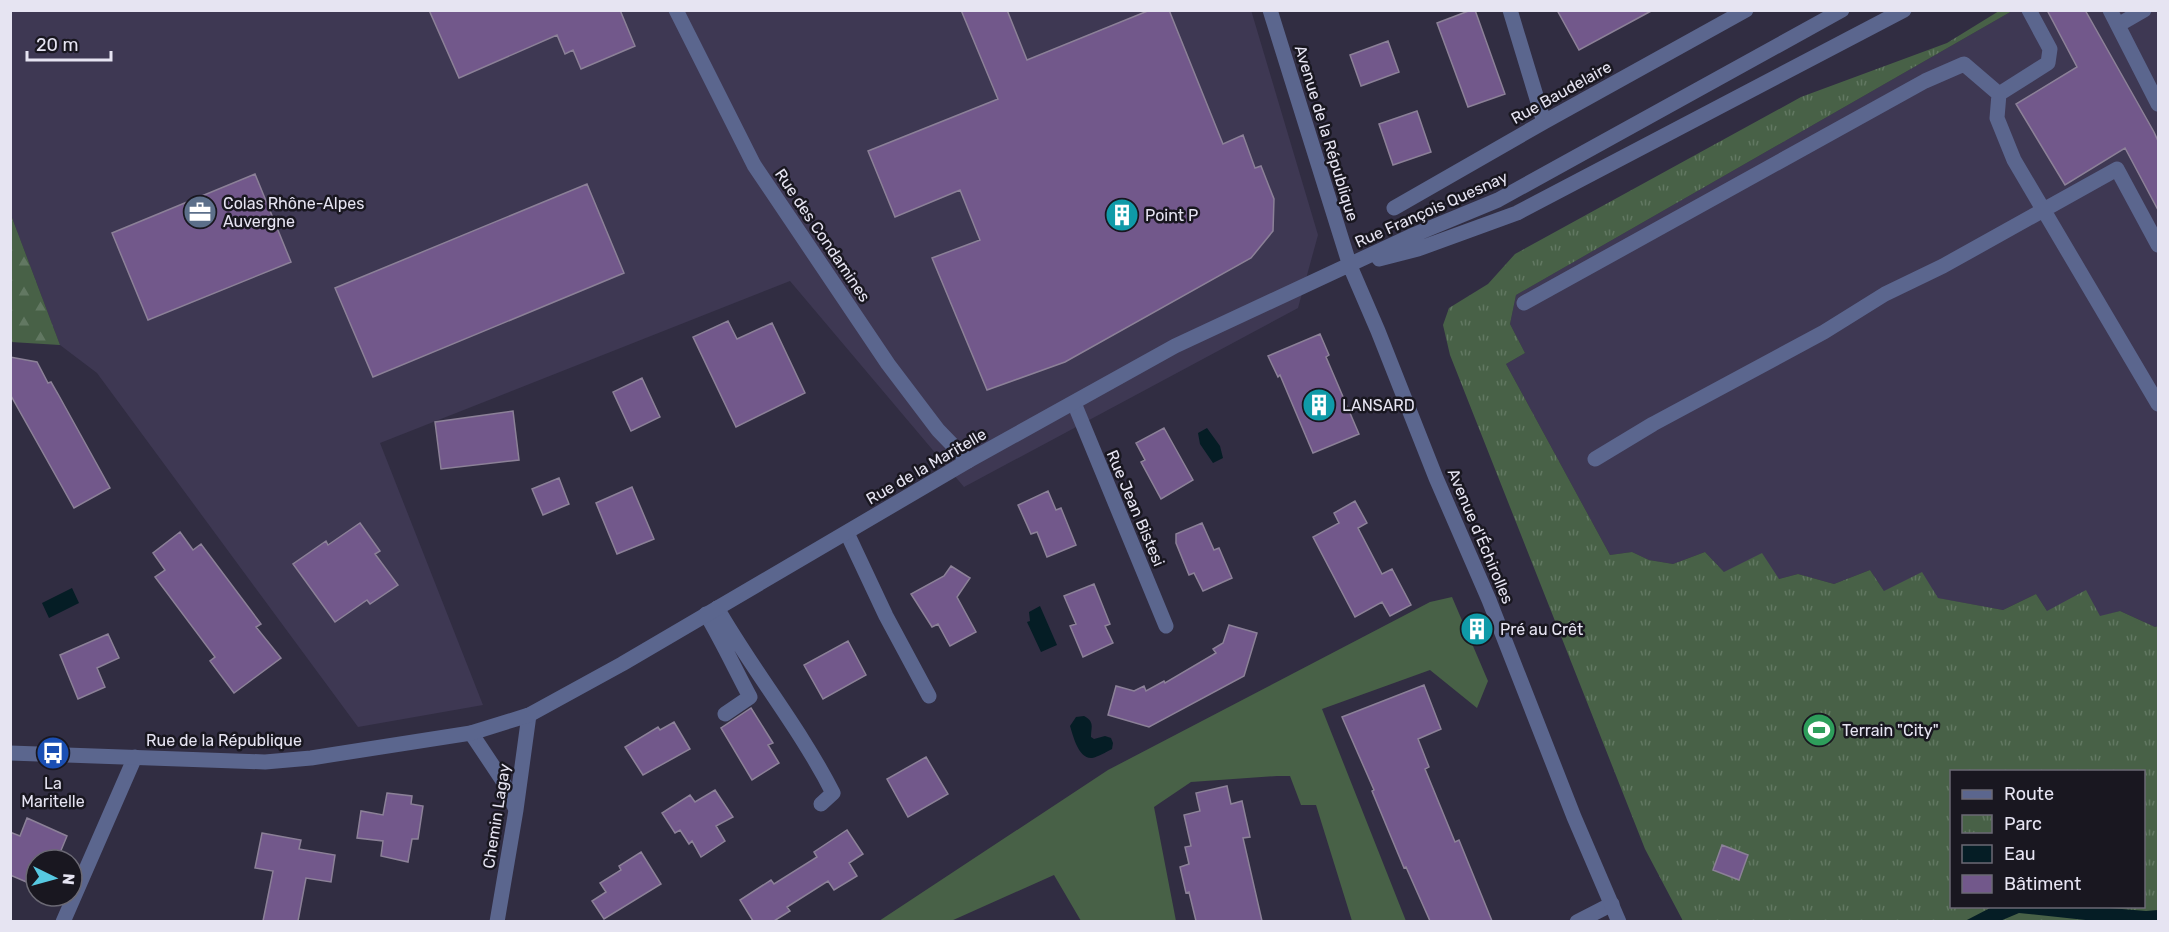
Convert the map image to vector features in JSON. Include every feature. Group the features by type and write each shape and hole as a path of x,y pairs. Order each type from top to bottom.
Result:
{"street":[{"name":"Rue des Condamines","path":"676,10 754,165 888,364 938,430 968,461"},
{"name":"Avenue de la République","path":"1270,10 1350,266"},
{"path":"1510,10 1544,122"},
{"name":"Rue Baudelaire","path":"1394,208 1746,10"},
{"name":"Rue François Quesnay","path":"1350,266 1411,236 1498,200 1842,10"},
{"name":"Rue François Quesnay","path":"1350,266 1418,249 1517,213 1904,10"},
{"path":"1999,94 2048,63 2050,49 2029,10"},
{"path":"2110,10 2158,104"},
{"path":"2118,25 2144,10"},
{"path":"1524,303 1925,81 1965,64 1999,94"},
{"path":"1999,94 1997,118 2014,160 2158,404"},
{"path":"1595,459 1653,424 1824,332 1885,294 1943,266 2117,169 2158,245"},
{"name":"Rue de la Maritelle","path":"529,715 622,664 968,461 1175,346 1350,266"},
{"name":"Avenue d'Échirolles","path":"1350,266 1436,478 1489,600 1574,817 1619,921"},
{"name":"Rue Jean Bistesi","path":"1074,403 1166,626"},
{"path":"847,533 886,616 929,696"},
{"path":"712,611 734,667 750,697 725,714"},
{"path":"712,611 737,643 814,757 833,793 821,804"},
{"name":"Rue de la République","path":"10,753 265,762 471,733 529,715"},
{"name":"Chemin Lagay","path":"497,921 529,715"},
{"path":"471,733 503,781 516,810"},
{"path":"63,921 135,757"},
{"path":"1577,921 1612,904"}],"shaded area":[{"path":"1251,10 1318,235 1298,308 964,487 790,281 380,443 483,705 358,727 97,373 60,345 11,215 11,11"},
{"path":"2012,11 2158,11 2158,626 2155,627 2120,611 2100,617 2047,611 2036,594 2003,610 1884,591 1870,570 1834,584 1798,574 1779,579 1724,572 1705,552 1673,564 1649,560 1632,552 1610,555 1506,364 1525,353 1510,324 1516,295"}],"green space":[{"path":"1999,11 2012,11 1516,295 1510,324 1525,353 1506,364 1610,555 1632,552 1649,560 1673,564 1705,552 1724,572 1762,553 1779,579 1798,574 1834,584 1870,570 1884,591 1922,572 1938,598 2003,610 2036,594 2047,611 2086,590 2100,616 2120,611 2155,627 2158,626 2158,921 1683,921 1645,849 1450,355 1443,325 1449,308 1488,284 1515,254 1801,97 1947,43"},
{"path":"11,215 60,345 11,342"},
{"path":"1452,597 1488,681 1477,708 1430,670 1322,709 1406,921 1352,921 1316,805 1301,805 1290,776 1277,776 1191,782 1154,807 1176,921 1081,921 1054,875 951,921 879,921 1108,770 1430,602"}],"water":[{"path":"1207,428 1220,446 1223,458 1213,463 1200,444 1198,433"},
{"path":"72,588 79,603 49,618 42,603"},
{"path":"1040,606 1057,645 1041,652 1027,622 1030,621 1029,612"},
{"path":"1084,716 1091,723 1091,737 1094,739 1105,736 1111,738 1112,749 1092,758 1083,755 1070,726 1076,717"},
{"path":"1990,908 2158,910 2158,921 2095,921 2019,913 2000,921 1965,921"}],"building":[{"path":"429,10 620,10 635,46 581,69 573,50 565,54 557,35 459,78"},
{"name":"Point P","path":"961,10 1007,10 1027,60 1150,10 1169,10 1223,144 1243,135 1255,168 1261,166 1274,199 1273,231 1251,258 1065,362 987,390 932,258 980,240 960,190 895,217 868,151 998,99"},
{"path":"1475,10 1505,94 1468,107 1437,23"},
{"path":"1557,10 1653,10 1579,50"},
{"path":"2047,10 2085,10 2154,132 2158,141 2158,210 2125,148 2065,185 2016,104 2077,67"},
{"path":"1388,41 1399,72 1361,86 1350,55"},
{"path":"1417,111 1431,152 1393,165 1379,124"},
{"path":"255,174 291,262 148,320 112,233"},
{"path":"587,184 624,273 373,377 335,288"},
{"path":"728,321 737,339 772,323 805,393 736,427 693,337"},
{"name":"LANSARD","path":"1320,334 1329,355 1326,357 1359,434 1313,453 1280,375 1278,377 1268,356"},
{"path":"10,357 37,362 48,383 51,382 58,394 110,488 74,508 10,394"},
{"path":"642,378 660,417 631,431 613,392"},
{"path":"513,411 519,460 441,469 435,422"},
{"path":"1164,428 1193,480 1161,499 1141,462 1145,460 1136,443"},
{"path":"559,478 569,504 543,515 532,489"},
{"path":"632,487 654,539 617,554 596,503"},
{"path":"1048,491 1056,510 1061,508 1076,545 1047,557 1037,532 1031,534 1018,505"},
{"path":"1355,501 1367,523 1358,528 1382,574 1392,569 1411,605 1390,616 1382,602 1355,617 1313,537 1339,523 1334,513"},
{"path":"360,523 380,551 375,554 398,585 370,604 367,600 335,622 293,564 326,541 328,545"},
{"path":"1202,523 1214,550 1219,548 1232,578 1203,591 1194,573 1189,575 1176,543 1176,534"},
{"path":"180,532 193,550 201,544 261,624 256,627 281,658 234,693 210,661 215,657 155,577 165,570 153,553"},
{"path":"951,566 970,578 957,597 976,632 950,646 938,624 932,627 911,594 944,576"},
{"path":"1094,584 1110,624 1105,626 1113,643 1083,657 1070,626 1076,624 1064,596"},
{"path":"1229,625 1257,633 1244,676 1149,727 1108,715 1116,686 1134,691 1144,686 1146,691 1164,681 1165,683 1216,653 1213,649 1223,643"},
{"path":"108,634 119,658 97,668 105,687 78,699 60,655"},
{"path":"848,641 866,675 823,699 804,665"},
{"path":"1424,685 1441,729 1418,739 1429,767 1425,769 1455,842 1459,840 1492,921 1430,921 1406,867 1404,868 1372,791 1374,790 1342,717"},
{"path":"751,708 773,743 768,745 779,763 752,780 721,728"},
{"path":"674,722 690,749 643,775 625,747 658,727 660,730"},
{"path":"926,757 948,794 908,817 887,779"},
{"path":"1227,786 1231,804 1242,801 1250,837 1243,838 1262,921 1196,921 1189,892 1186,893 1180,867 1189,864 1185,847 1191,846 1184,815 1200,811 1196,793"},
{"path":"715,790 733,817 716,826 725,841 701,857 692,841 689,844 680,830 675,833 662,813 690,795 695,802"},
{"path":"387,793 412,796 411,804 423,806 418,839 412,839 408,862 381,856 383,841 357,838 361,811 383,815"},
{"path":"27,818 67,836 62,848 24,848 24,881 10,875 10,832 20,836"},
{"path":"847,830 863,854 849,863 857,876 834,890 828,881 787,907 790,911 774,921 753,921 740,900 771,880 774,884 817,857 814,852"},
{"path":"262,833 301,840 299,849 335,855 331,882 306,878 298,921 263,921 273,871 255,868"},
{"path":"1722,845 1748,855 1739,880 1713,870"},
{"path":"641,852 661,884 604,919 592,901 606,892 600,883 621,870 619,866"}],"place":[{"name":"Colas Rhône-Alpes Auvergne","path":"200,212"},
{"name":"Point P","path":"1122,215"},
{"name":"LANSARD","path":"1319,405"},
{"name":"Pré au Crêt","path":"1477,629"},
{"name":"Terrain \"City\"","path":"1819,730"},
{"name":"La Maritelle","path":"53,753"}]}
